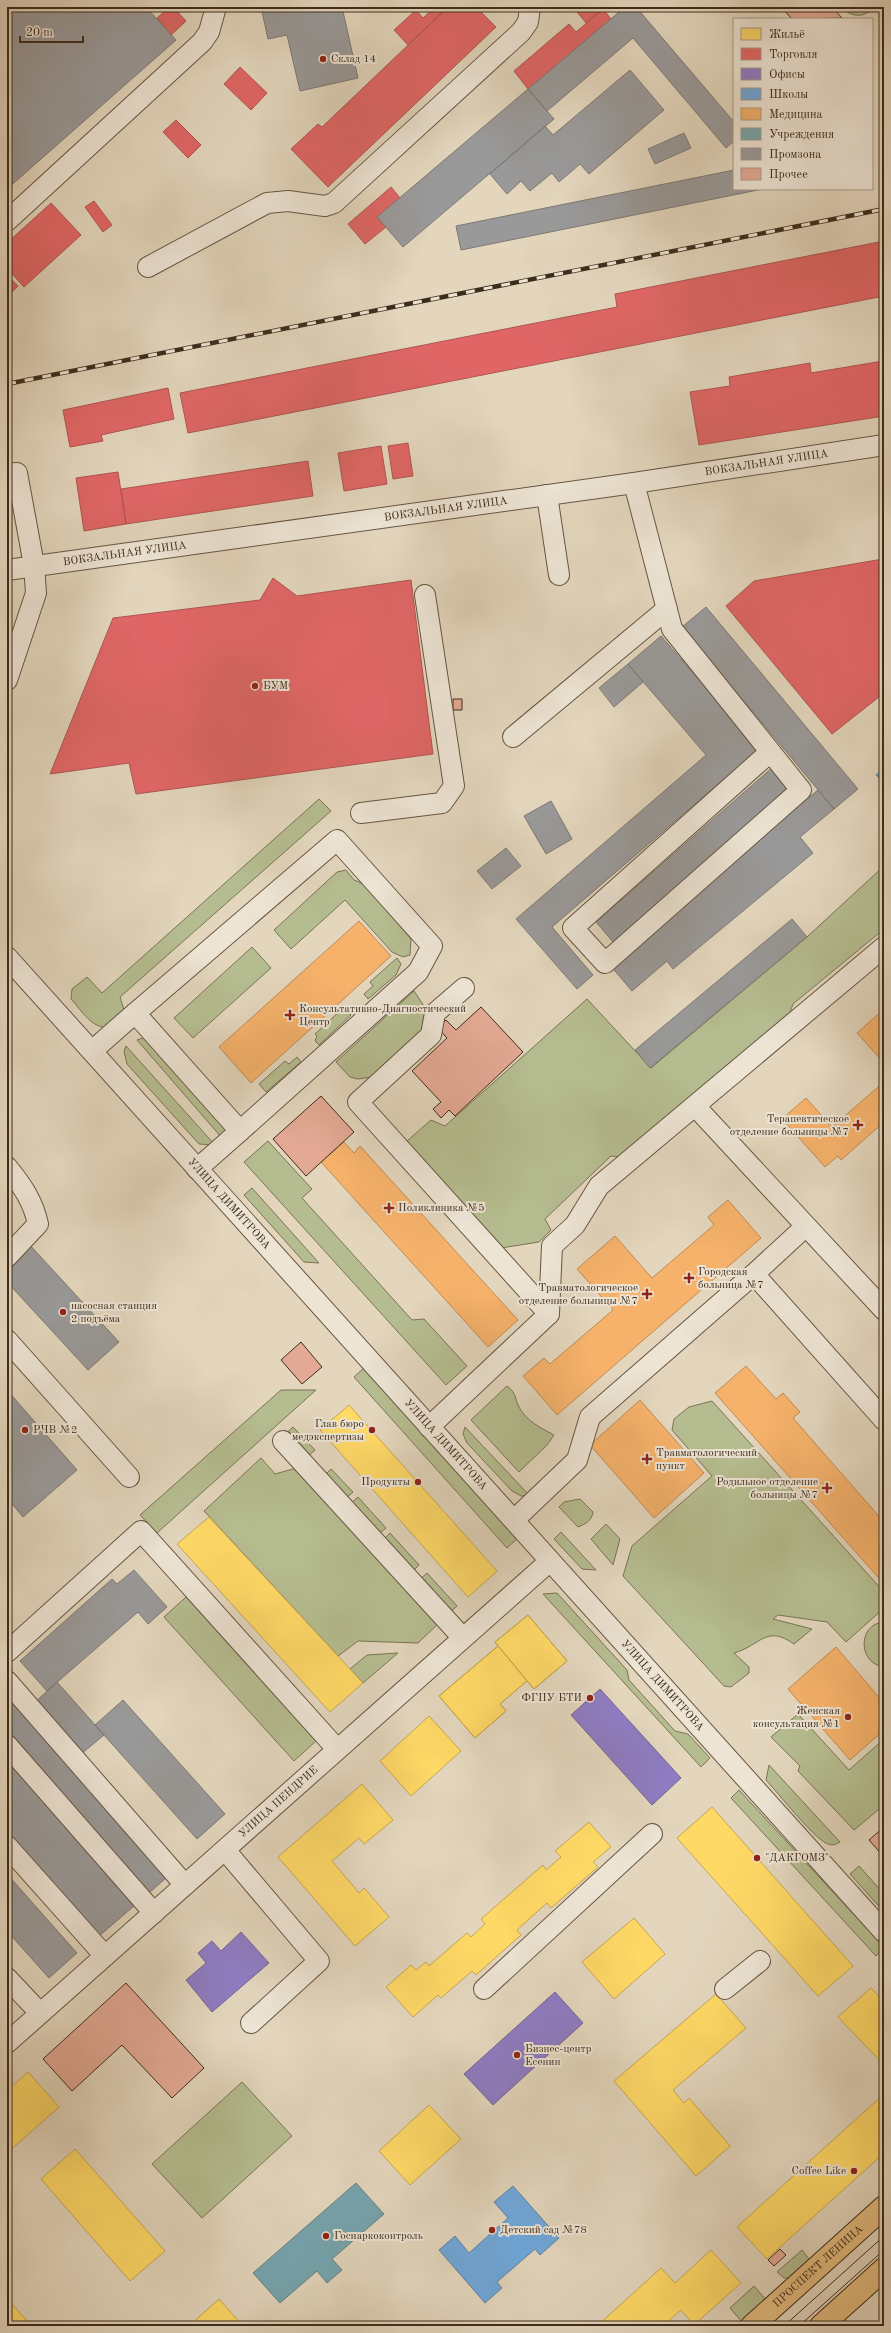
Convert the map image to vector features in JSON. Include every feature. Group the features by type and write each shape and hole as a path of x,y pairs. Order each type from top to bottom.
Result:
{"highway":[{"name":"ПРОСПЕКТ ЛЕНИНА","path":"752,2326 884,2207"},
{"path":"821,2326 884,2269"}],"street":[{"path":"7,221 202,42 209,32 216,7"},
{"path":"148,267 267,203 288,201 325,206 334,203 521,32 528,22 530,7"},
{"name":"ВОКЗАЛЬНАЯ УЛИЦА","path":"7,570 34,565 634,483 884,445"},
{"path":"7,474 18,473 34,565 36,593 9,668"},
{"path":"634,483 672,629 769,753 801,790 605,963 573,928 769,753"},
{"path":"547,495 559,575"},
{"path":"361,813 442,803 454,786 424,595"},
{"path":"513,737 667,609"},
{"path":"92,1051 337,840 432,946 418,972 197,1169"},
{"path":"429,1427 549,1314 552,1246 575,1225 599,1186 884,947"},
{"name":"УЛИЦА ДИМИТРОВА","path":"7,957 884,1932"},
{"path":"464,988 435,1013 430,1035 358,1102 549,1314"},
{"path":"135,1013 240,1131"},
{"path":"695,1106 805,1227 884,1310"},
{"path":"7,1166 26,1190 35,1209 38,1224 7,1257"},
{"path":"514,1520 577,1460 590,1417 754,1274 805,1227"},
{"path":"754,1274 884,1420"},
{"path":"7,1340 129,1477"},
{"path":"283,1441 462,1637"},
{"path":"7,1652 141,1531 337,1749"},
{"name":"УЛИЦА ПЕНДРИЕ","path":"7,2043 462,1637 550,1561"},
{"path":"7,1681 185,1885"},
{"path":"7,1745 154,1913"},
{"path":"484,1989 652,1834"},
{"path":"7,1846 105,1956"},
{"path":"225,1850 320,1961 251,2022"},
{"path":"725,1989 760,1961"},
{"path":"7,1978 40,2013"}],"green space":[{"path":"841,7 875,7 871,11 862,15 854,15 845,11"},
{"path":"319,799 331,811 120,997 125,1013 109,1028 97,1025 87,1018 71,999 72,989 87,977 102,993"},
{"path":"884,866 884,929 793,1004 788,1018 625,1157 611,1156 545,1219 551,1230 539,1242 501,1248 407,1141 431,1120 445,1126 587,999 651,1068 807,937"},
{"path":"346,870 354,880 364,884 411,939 410,955 403,957 392,952 345,900 291,949 274,930 337,872"},
{"path":"252,947 271,968 193,1038 174,1018"},
{"path":"397,958 401,964 396,975 368,999 364,994 373,986 370,982"},
{"path":"414,991 426,1009 424,1028 372,1077 358,1079 350,1077 336,1062"},
{"path":"342,1009 351,1015 319,1045 315,1041 317,1036 315,1034"},
{"path":"143,1038 149,1039 226,1130 222,1138 137,1040"},
{"path":"126,1046 215,1145 199,1144 127,1064 124,1051"},
{"path":"297,1057 301,1062 266,1092 259,1084 285,1061 289,1064"},
{"path":"268,1141 312,1189 302,1198 412,1320 424,1319 467,1366 446,1385 244,1162"},
{"path":"252,1188 319,1263 304,1262 244,1195"},
{"path":"365,1367 518,1538 507,1548 354,1377"},
{"path":"507,1386 514,1394 522,1412 534,1424 554,1435 547,1445 519,1472 471,1420"},
{"path":"281,1390 316,1390 157,1533 140,1515"},
{"path":"712,1401 884,1592 884,1608 846,1642 827,1622 778,1615 773,1619 812,1629 794,1644 784,1638 770,1636 734,1653 749,1667 749,1673 731,1687 724,1686 623,1576 632,1546 712,1476 672,1430 674,1419 689,1407"},
{"path":"293,1427 315,1450 305,1459 283,1436"},
{"path":"465,1427 530,1496 521,1496 512,1491 467,1443 463,1434"},
{"path":"261,1458 275,1474 300,1467 441,1621 418,1643 358,1641 338,1656 204,1511"},
{"path":"331,1469 353,1492 343,1501 322,1478"},
{"path":"358,1497 386,1528 375,1537 347,1507"},
{"path":"580,1499 593,1512 591,1517 584,1525 578,1527 559,1507 564,1502"},
{"path":"606,1524 620,1539 613,1565 591,1539"},
{"path":"561,1532 596,1570 582,1569 554,1539"},
{"path":"390,1533 419,1565 409,1575 380,1543"},
{"path":"427,1573 457,1606 447,1615 417,1582"},
{"path":"557,1593 627,1670 629,1680 675,1731 688,1734 710,1758 701,1767 543,1594"},
{"path":"186,1597 316,1741 294,1761 164,1617"},
{"path":"884,1622 884,1667 875,1664 869,1659 865,1652 864,1644 865,1636 869,1629 875,1624"},
{"path":"398,1653 363,1683 350,1669 367,1655"},
{"path":"798,1714 849,1770 884,1739 884,1805 854,1830 798,1771 800,1766 771,1737"},
{"path":"769,1765 840,1842 833,1845 828,1844 820,1839 804,1824 766,1780"},
{"path":"739,1790 880,1943 881,1950 876,1956 731,1798"},
{"path":"859,1866 884,1894 884,1912 850,1874"},
{"path":"242,2082 292,2136 202,2218 152,2164"},
{"path":"802,2250 812,2263 794,2278 784,2278 777,2272"},
{"path":"754,2286 766,2300 742,2322 730,2308"}],"building: Жильё":[{"path":"349,1405 497,1571 468,1597 320,1430"},
{"path":"209,1517 363,1683 330,1712 177,1544"},
{"path":"528,1615 567,1661 534,1689 495,1642"},
{"path":"528,1615 567,1661 534,1689 527,1681 500,1704 506,1711 475,1738 439,1696 498,1646 495,1642"},
{"path":"498,1646 527,1681 500,1704 506,1711 475,1738 439,1696"},
{"path":"429,1716 461,1751 411,1796 380,1761"},
{"path":"362,1784 393,1820 364,1844 359,1838 332,1861 359,1893 364,1888 389,1917 355,1946 278,1857"},
{"path":"712,1807 853,1966 818,1996 677,1838"},
{"path":"589,1822 611,1847 593,1862 598,1867 551,1908 547,1903 517,1930 521,1935 476,1975 472,1971 441,1998 438,1995 413,2017 386,1987 411,1965 416,1970 426,1962 429,1966 467,1933 471,1937 485,1924 481,1919 543,1865 546,1870 561,1857 555,1851"},
{"path":"634,1918 665,1954 614,1999 582,1962"},
{"path":"871,1988 884,2002 884,2065 838,2017"},
{"path":"716,1994 746,2028 673,2090 684,2103 689,2098 730,2146 696,2176 614,2081"},
{"path":"28,2072 59,2107 8,2152 7,2091"},
{"path":"884,2094 884,2153 767,2259 737,2227"},
{"path":"429,2105 461,2139 410,2185 379,2151"},
{"path":"75,2149 165,2251 130,2281 41,2179"},
{"path":"711,2250 741,2283 694,2325 681,2310 663,2326 597,2326 661,2268 675,2283"},
{"path":"7,2299 32,2326 7,2326"},
{"path":"219,2299 243,2326 189,2326"}],"building: Торговля":[{"path":"170,7 173,7 186,21 171,35 157,18"},
{"path":"435,7 448,7 408,45 394,30 416,10 423,18"},
{"path":"448,7 476,7 496,27 328,187 291,149 318,124 322,127"},
{"path":"573,7 601,7 603,9 586,23"},
{"path":"603,9 611,19 528,89 514,71 569,24 576,32"},
{"path":"240,67 267,93 251,110 224,84"},
{"path":"176,120 201,145 188,158 163,132"},
{"path":"391,187 400,198 377,217 386,227 365,244 348,224"},
{"path":"94,201 112,225 103,232 85,207"},
{"path":"51,203 81,235 24,287 7,268 7,243"},
{"path":"884,241 884,296 188,433 180,393 617,307 615,294"},
{"path":"7,275 18,286 7,297"},
{"path":"883,361 884,416 699,445 690,392 730,386 729,377 810,363 811,373"},
{"path":"168,388 174,419 101,435 103,441 70,447 63,410"},
{"path":"408,443 413,476 393,479 388,446"},
{"path":"381,446 387,484 344,491 338,453"},
{"path":"308,461 313,496 126,524 121,489"},
{"path":"118,472 126,524 84,531 76,478"},
{"path":"883,559 884,693 832,734 726,606 754,581"},
{"name":"БУМ","path":"273,578 297,596 411,580 433,754 136,794 129,763 50,774 113,618 260,600"}],"building: Офисы":[{"path":"600,1689 681,1778 652,1805 571,1715"},
{"path":"241,1932 269,1963 212,2012 186,1980 206,1963 198,1953 212,1941 221,1951"},
{"name":"Бизнес-центр Есенин","path":"555,1992 583,2023 493,2105 464,2074"}],"building: Школы":[{"path":"884,768 884,783 876,775"},
{"path":"513,2186 559,2238 540,2255 535,2249 497,2282 502,2288 485,2303 439,2250 455,2236 469,2253 508,2218 494,2202"}],"building: Медицина":[{"name":"Консультативно-Диагностический Центр","path":"359,921 391,956 251,1083 219,1047"},
{"path":"884,1009 884,1063 857,1033"},
{"name":"Терапевтическое отделение больницы №7","path":"884,1082 884,1122 841,1160 838,1156 825,1167 782,1119 806,1098 832,1127"},
{"name":"Поликлиника №5","path":"344,1142 354,1153 360,1146 518,1320 488,1347 321,1162"},
{"name":"Травматологическое отделение больницы №7","path":"728,1200 761,1238 557,1415 523,1376 544,1358 550,1364 613,1310 577,1269 615,1236 652,1278 714,1225 708,1217"},
{"name":"Родильное отделение больницы №7","path":"746,1366 776,1399 783,1393 800,1412 793,1418 884,1522 884,1584 715,1393"},
{"name":"Травматологический пункт","path":"640,1400 704,1473 654,1518 590,1445"},
{"name":"Женская консультация №1","path":"836,1647 884,1703 884,1730 850,1760 788,1689"}],"building: Учреждения":[{"name":"Госнаркоконтроль","path":"356,2183 384,2214 332,2259 342,2270 327,2283 317,2271 280,2303 253,2273"}],"building: Промзона":[{"path":"7,7 146,7 176,40 7,189"},
{"name":"Склад 14","path":"261,7 342,7 358,78 300,91 287,35 268,39"},
{"path":"625,7 636,7 733,121 733,142 726,148 633,38 547,111 528,89"},
{"path":"630,70 664,110 589,174 580,164 559,182 552,173 530,191 521,181 507,194 490,174 545,126 553,135"},
{"path":"528,89 554,119 403,247 377,217"},
{"path":"684,133 691,148 655,164 648,149"},
{"path":"733,170 733,190 758,190 461,250 456,226"},
{"path":"706,607 858,789 834,809 682,627"},
{"path":"661,636 759,749 552,927 593,975 577,989 516,919 706,755 628,664"},
{"path":"628,664 643,682 614,707 599,688"},
{"path":"774,766 792,786 613,942 596,922"},
{"path":"818,790 834,809 800,837 813,853 673,969 667,961 632,991 609,964"},
{"path":"551,801 572,839 546,854 524,816"},
{"path":"506,848 521,866 492,889 477,871"},
{"path":"792,919 807,937 650,1068 635,1050"},
{"name":"насосная станция 2 подъёма","path":"28,1243 119,1342 88,1370 7,1282 7,1262"},
{"name":"РЧВ №2","path":"7,1390 77,1470 23,1517 7,1498"},
{"path":"134,1570 167,1607 148,1624 138,1612 47,1691 20,1661 112,1579 117,1584"},
{"path":"57,1682 104,1735 80,1755 34,1703"},
{"path":"7,1695 166,1878 149,1893 7,1729"},
{"path":"123,1700 225,1814 197,1839 95,1725"},
{"path":"7,1760 134,1906 98,1937 7,1833"},
{"path":"7,1874 77,1953 49,1978 7,1931"}],"building: Прочее":[{"path":"781,7 832,7 842,18 791,18"},
{"path":"453,699 462,699 462,710 453,710"},
{"path":"481,1007 523,1052 455,1116 449,1110 441,1118 433,1109 441,1102 412,1071 447,1038 438,1028 446,1020 456,1030"},
{"path":"321,1096 354,1132 306,1176 273,1139"},
{"path":"301,1342 322,1367 302,1384 281,1360"},
{"path":"884,1827 884,1857 869,1840"},
{"path":"126,1983 204,2068 172,2098 122,2045 72,2091 43,2059"},
{"path":"780,2249 786,2255 774,2266 768,2260"}],"tram line":[{"path":"784,2326 884,2236"},
{"path":"799,2326 884,2250"}],"railway":[{"path":"7,384 884,209"}],"place":[{"name":"Склад 14","path":"323,59"},
{"name":"БУМ","path":"255,686"},
{"name":"Консультативно-Диагностический Центр","path":"290,1015"},
{"name":"Терапевтическое отделение больницы №7","path":"858,1125"},
{"name":"Поликлиника №5","path":"389,1208"},
{"name":"Городская больница №7","path":"689,1278"},
{"name":"Травматологическое отделение больницы №7","path":"647,1294"},
{"name":"насосная станция 2 подъёма","path":"63,1312"},
{"name":"РЧВ №2","path":"25,1430"},
{"name":"Глав бюро медэкспертизы","path":"372,1430"},
{"name":"Травматологический пункт","path":"647,1459"},
{"name":"Продукты","path":"418,1482"},
{"name":"Родильное отделение больницы №7","path":"827,1488"},
{"name":"ФГПУ БТИ","path":"590,1698"},
{"name":"Женская консультация №1","path":"848,1717"},
{"name":"\"ДАКГОМЗ\"","path":"757,1858"},
{"name":"Бизнес-центр Есенин","path":"517,2055"},
{"name":"Coffee Like","path":"854,2171"},
{"name":"Детский сад №78","path":"492,2230"},
{"name":"Госнаркоконтроль","path":"326,2236"}]}
